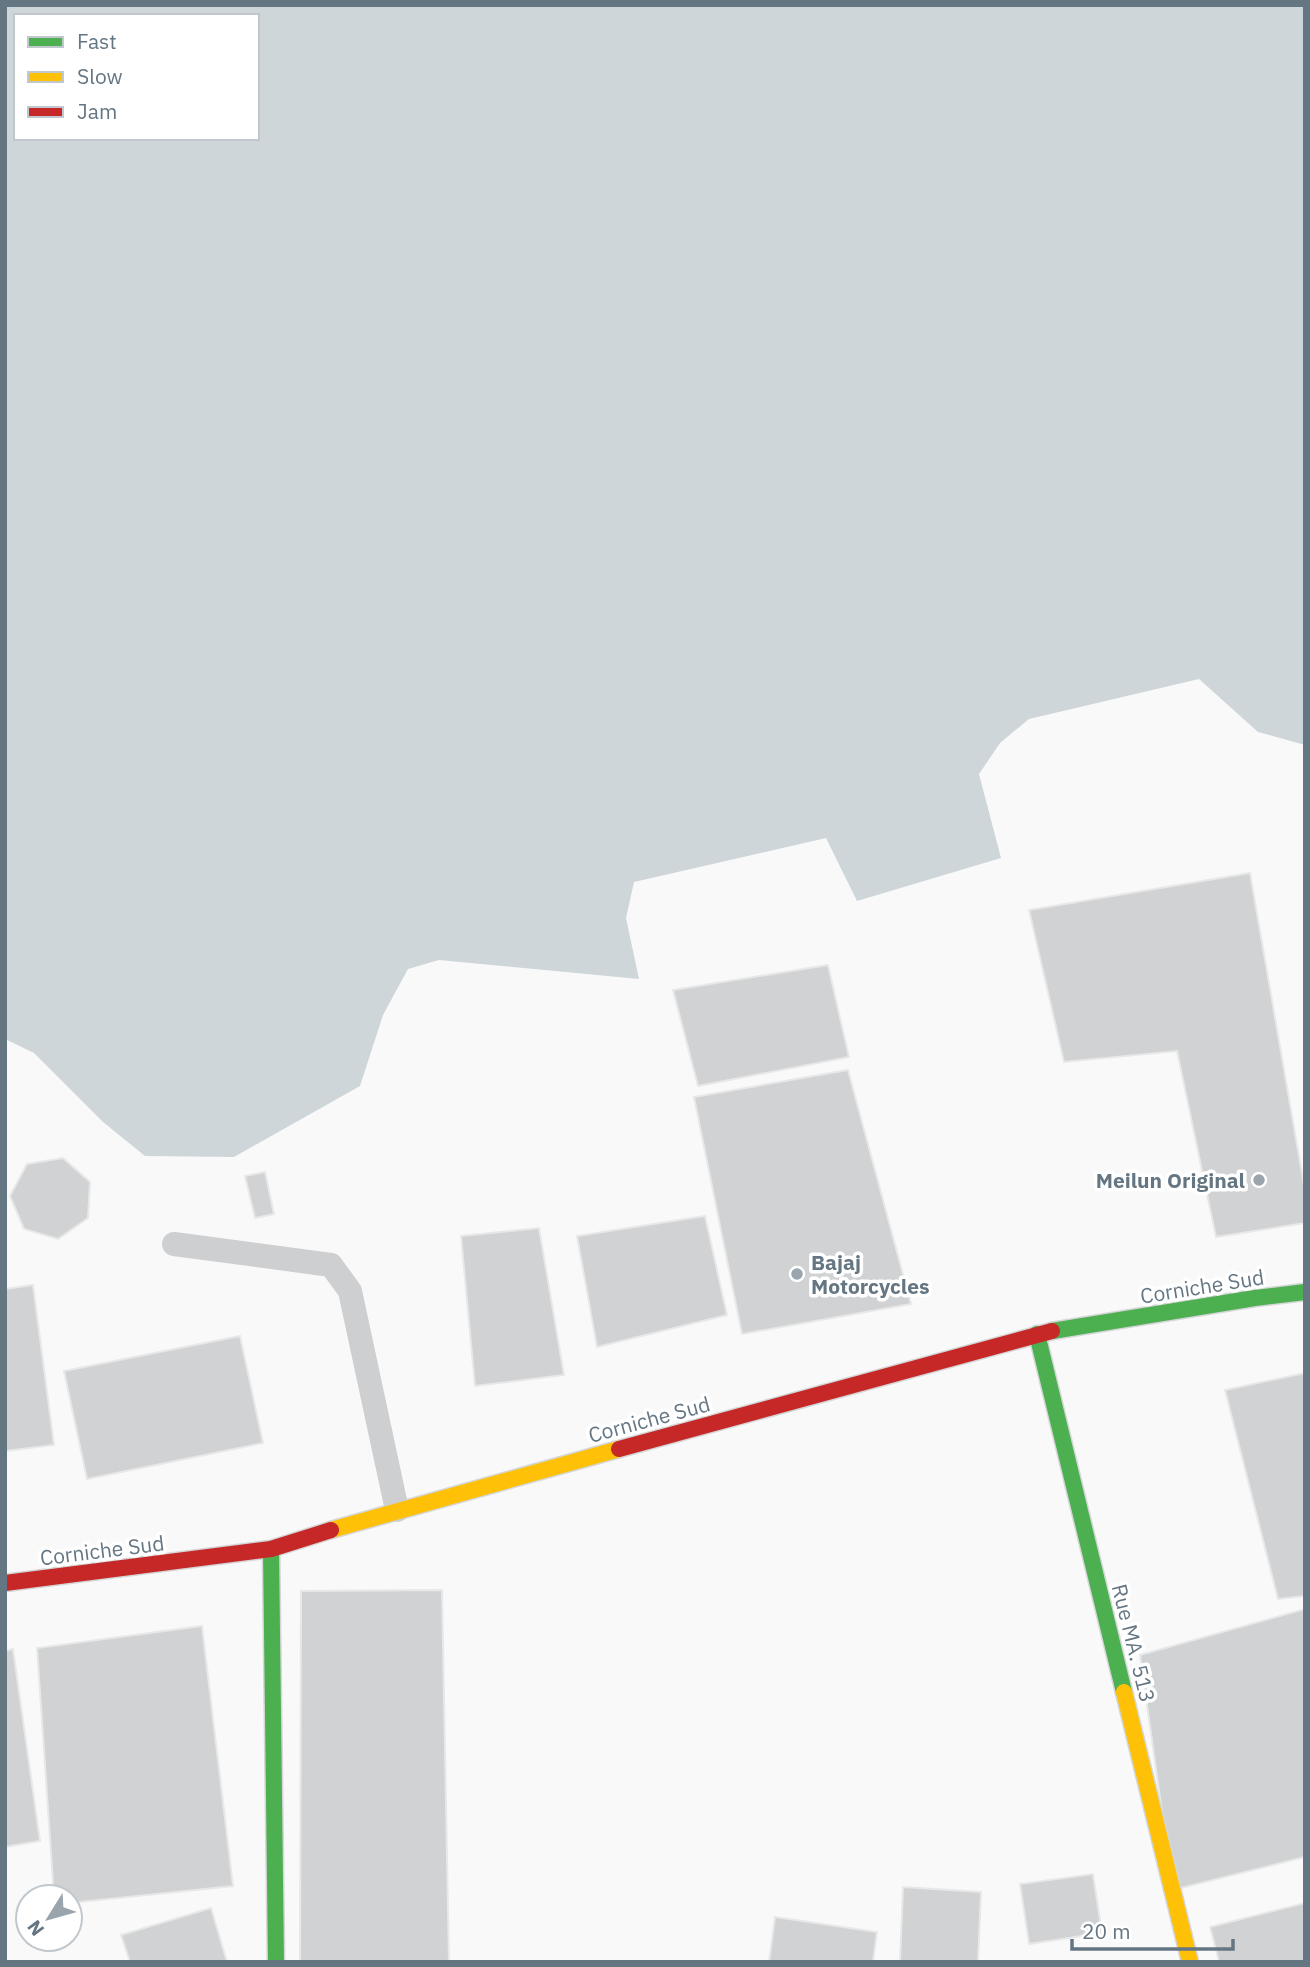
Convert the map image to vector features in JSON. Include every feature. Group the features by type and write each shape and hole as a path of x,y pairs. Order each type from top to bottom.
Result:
{"main road":[{"name":"Corniche Sud","path":"5,1583 271,1549 397,1510 1037,1334 1255,1298 1305,1293"},
{"name":"Rue MA. 513","path":"1037,1334 1190,1962"},
{"path":"271,1549 276,1962"}],"lane":[{"path":"174,1244 331,1265 350,1292 397,1510"}],"shaded area":[{"path":"5,5 1305,5 1305,745 1258,732 1199,679 1029,719 1000,743 979,774 1001,858 857,901 826,838 634,882 626,918 639,979 439,960 408,969 383,1015 360,1086 234,1157 145,1156 103,1122 34,1053 5,1039"}],"building":[{"path":"1250,873 1305,1191 1305,1223 1216,1237 1177,1051 1064,1062 1029,910"},
{"path":"828,965 849,1057 698,1086 673,990"},
{"path":"848,1070 911,1304 742,1334 694,1097"},
{"path":"63,1158 90,1182 88,1218 58,1239 24,1229 10,1196 27,1164"},
{"path":"265,1172 274,1214 255,1218 245,1176"},
{"path":"705,1216 727,1315 597,1347 577,1236"},
{"path":"539,1228 564,1375 475,1386 461,1236"},
{"path":"33,1285 54,1445 5,1451 5,1289"},
{"path":"240,1336 263,1443 87,1479 64,1371"},
{"path":"1305,1373 1305,1596 1278,1599 1225,1390"},
{"path":"442,1590 449,1962 300,1962 301,1591"},
{"path":"1305,1609 1305,1857 1173,1890 1140,1655"},
{"path":"202,1626 233,1886 84,1902 84,1883 53,1883 37,1648"},
{"path":"13,1649 40,1841 5,1847 5,1651"},
{"path":"1093,1874 1102,1933 1029,1944 1020,1884"},
{"path":"903,1887 981,1892 978,1962 900,1962"},
{"path":"1305,1903 1305,1962 1219,1962 1210,1927"},
{"path":"211,1908 227,1962 130,1962 121,1935"},
{"path":"775,1917 877,1932 873,1962 769,1962"}],"traffic: fast":[{"path":"1052,1331 1305,1292"},
{"path":"1037,1334 1124,1692"},
{"path":"271,1549 276,1962"}],"traffic: slow":[{"path":"331,1530 619,1449"},
{"path":"1124,1692 1190,1962"}],"traffic: jam":[{"path":"619,1449 1052,1331"},
{"path":"5,1583 271,1549 331,1530"}],"place":[{"name":"Meilun Original","path":"1259,1180"},
{"name":"Bajaj Motorcycles","path":"797,1274"}]}
